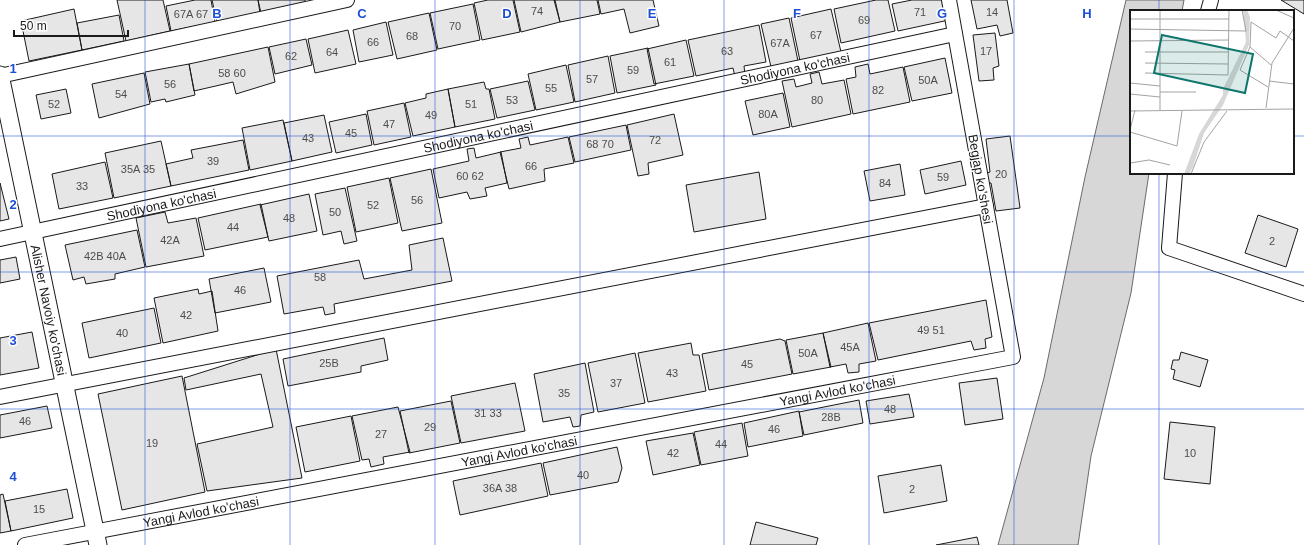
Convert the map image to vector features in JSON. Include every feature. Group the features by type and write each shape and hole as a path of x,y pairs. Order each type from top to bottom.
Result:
{"street":[{"path":"0,76 347,0"},
{"name":"Begjap ko'shesi","path":"949,0 1013,357"},
{"path":"1208,10 1211,0"},
{"name":"Shodiyona ko'chasi","path":"0,239 955,34"},
{"name":"Alisher Navoiy ko'chasi","path":"0,76 96,538"},
{"path":"1175,174 1169,248 1304,294"},
{"path":"0,397 986,206"},
{"name":"Yangi Avlod ko'chasi","path":"25,545 96,538 1013,357"}],"shaded area":[{"path":"1126,0 1184,0 1182,10 1130,10 1130,174 1149,174 1131,293 1091,456 1078,545 998,545 1044,378 1085,177"}],"building":[{"path":"117,0 163,0 170,31 126,41"},
{"path":"195,0 211,0 215,22 171,31 166,6"},
{"path":"212,0 258,0 261,13 217,22"},
{"path":"258,0 305,0 306,3 260,13"},
{"path":"488,0 513,0 520,32 482,40 474,3"},
{"path":"514,0 555,0 560,22 521,32"},
{"path":"554,0 597,0 600,14 560,22"},
{"path":"598,0 653,0 659,26 630,33 624,9 601,14"},
{"path":"876,0 888,0 895,31 841,43 834,9"},
{"path":"912,0 945,0 949,20 898,31 892,4"},
{"path":"971,0 1007,0 1013,33 1000,36 997,25 977,29"},
{"path":"1281,0 1304,0 1304,14"},
{"path":"473,4 480,40 438,49 430,13"},
{"path":"74,9 82,50 29,61 21,21"},
{"path":"831,9 841,52 800,61 791,18"},
{"path":"429,13 437,50 397,59 388,22"},
{"path":"119,15 124,41 82,50 77,23"},
{"path":"789,18 798,61 771,67 761,24"},
{"path":"386,22 393,55 359,62 353,30"},
{"path":"759,25 766,62 744,66 745,75 735,77 733,68 696,76 688,40"},
{"path":"348,30 356,64 315,73 308,39"},
{"path":"995,33 999,66 993,68 994,80 979,81 973,35"},
{"path":"306,39 312,65 275,74 269,47"},
{"path":"686,40 694,76 654,84 647,49"},
{"path":"268,47 275,82 236,94 233,82 194,91 189,64"},
{"path":"648,48 656,85 617,93 610,56"},
{"path":"608,56 615,93 575,102 568,65"},
{"path":"945,58 952,93 912,101 904,67"},
{"path":"189,64 195,95 166,102 165,99 151,102 145,72"},
{"path":"868,64 870,74 903,67 910,102 853,114 846,79 856,77 855,67"},
{"path":"566,65 574,102 536,110 528,74"},
{"path":"819,72 822,84 844,80 851,114 792,127 782,81 794,79 796,87 812,83 810,74"},
{"path":"144,73 150,104 99,118 92,84"},
{"path":"528,81 535,110 497,118 490,89"},
{"path":"484,82 486,89 489,89 495,119 455,127 448,89"},
{"path":"66,89 71,113 41,119 36,95"},
{"path":"448,89 455,127 413,136 405,103 426,98 426,94"},
{"path":"783,93 790,127 753,135 745,101"},
{"path":"404,103 411,137 374,145 367,111"},
{"path":"366,114 372,145 336,153 329,122"},
{"path":"674,114 683,155 648,163 649,174 638,176 627,125"},
{"path":"324,115 332,152 292,161 284,123"},
{"path":"283,120 292,161 250,170 242,128"},
{"path":"626,125 631,150 575,162 569,137"},
{"path":"1010,136 1020,208 996,211 991,183 983,183 982,175 990,172 986,139"},
{"path":"528,137 530,145 568,137 574,163 544,169 545,181 509,189 500,152 521,148 519,139"},
{"path":"243,140 249,170 171,186 166,164 193,158 191,150"},
{"path":"161,141 171,186 114,198 105,153"},
{"path":"474,148 476,158 501,152 507,183 485,188 487,196 470,199 467,192 439,198 433,169 469,161 467,149"},
{"path":"961,161 966,185 925,194 920,170"},
{"path":"105,162 113,198 59,209 52,174"},
{"path":"900,164 905,195 870,201 864,171"},
{"path":"431,169 442,223 402,231 390,178"},
{"path":"759,172 766,219 694,232 686,185"},
{"path":"389,178 398,223 356,232 347,187"},
{"path":"0,183 9,219 0,221"},
{"path":"345,188 357,241 344,244 341,231 323,235 315,194"},
{"path":"309,194 317,231 269,241 260,205"},
{"path":"261,204 268,237 205,250 198,218"},
{"path":"165,212 168,223 196,218 204,256 146,267 136,218"},
{"path":"1258,215 1298,229 1286,267 1245,253"},
{"path":"137,230 145,267 115,274 115,279 86,284 84,277 73,280 65,245"},
{"path":"443,238 452,281 334,304 335,313 325,315 323,307 284,314 277,276 359,260 364,279 412,270 409,245"},
{"path":"16,257 20,279 0,283 0,260"},
{"path":"264,268 271,302 215,313 209,279"},
{"path":"198,289 199,294 212,291 218,331 163,343 154,298"},
{"path":"986,300 992,337 985,339 986,348 974,350 971,341 878,360 869,323"},
{"path":"154,308 161,343 89,358 82,323"},
{"path":"868,323 876,361 859,364 859,372 848,373 846,364 830,367 823,333"},
{"path":"32,332 39,368 0,375 0,338"},
{"path":"823,333 831,367 793,374 786,340"},
{"path":"384,338 388,360 361,366 361,372 288,386 283,359"},
{"path":"780,339 785,341 792,374 709,390 702,354"},
{"path":"691,343 693,355 699,355 706,391 648,402 638,353"},
{"path":"276,349 302,478 207,491 197,444 273,427 261,374 186,390 184,378"},
{"path":"1181,352 1208,360 1200,387 1173,379 1175,370 1171,369 1173,360 1179,360"},
{"path":"635,353 645,403 598,412 588,363"},
{"path":"585,363 594,412 581,415 580,426 573,427 570,417 543,422 534,374"},
{"path":"182,376 205,492 122,510 98,394"},
{"path":"997,378 1003,419 965,425 959,383"},
{"path":"515,383 525,431 461,443 451,396"},
{"path":"909,394 914,417 870,424 866,401"},
{"path":"859,400 863,423 804,435 799,412"},
{"path":"451,401 460,443 409,453 400,411"},
{"path":"47,406 52,428 0,438 0,415"},
{"path":"398,407 410,452 383,457 384,464 371,467 369,459 362,460 352,416"},
{"path":"799,411 803,436 748,447 744,423"},
{"path":"351,416 360,461 305,472 296,427"},
{"path":"1170,422 1215,427 1210,484 1164,479"},
{"path":"742,423 748,456 701,465 694,432"},
{"path":"693,433 700,465 653,475 646,441"},
{"path":"617,447 622,468 618,482 550,495 543,463"},
{"path":"541,463 548,496 460,515 453,481"},
{"path":"941,465 947,501 884,513 878,476"},
{"path":"67,489 73,518 11,531 5,501"},
{"path":"3,494 11,531 0,533 0,495"},
{"path":"756,522 818,538 816,545 750,545"},
{"path":"977,537 979,545 936,545"}]}
